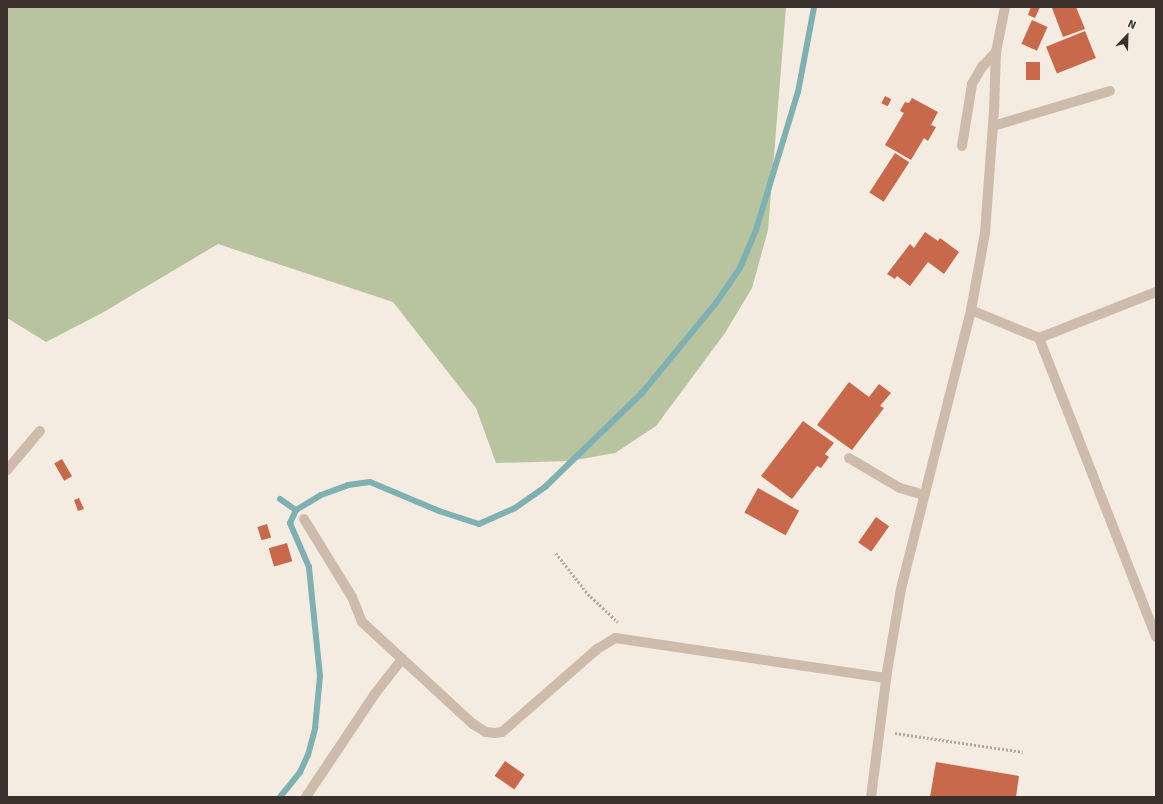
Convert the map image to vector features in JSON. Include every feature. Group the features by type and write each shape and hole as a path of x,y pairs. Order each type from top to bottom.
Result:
{"street":[{"path":"871,797 886,678 901,589 971,310 985,233 993,126 996,52 1005,7"},
{"path":"962,146 972,84 982,66 996,52"},
{"path":"993,126 1110,91"},
{"path":"971,310 1038,338 1156,292"},
{"path":"1038,338 1156,637"},
{"path":"7,470 40,432"},
{"path":"849,458 900,488 924,495"},
{"path":"304,519 352,597 362,622 473,724 486,732 502,732 597,649 615,638 886,678"},
{"path":"306,797 374,695 402,659"}],"path":[{"path":"556,552 588,594 617,621 628,639"},
{"path":"880,730 1023,752"}],"green space":[{"path":"7,7 786,7 768,230 752,288 725,333 656,426 615,453 570,461 496,463 476,408 393,302 218,244 102,313 46,342 7,318"}],"building":[{"path":"1031,7 1040,7 1035,18 1028,15"},
{"path":"1076,7 1085,29 1063,37 1052,8"},
{"path":"1032,20 1048,27 1037,51 1021,44"},
{"path":"1085,31 1096,58 1057,74 1046,47"},
{"path":"1026,62 1040,62 1040,80 1026,80"},
{"path":"885,96 891,99 888,106 881,103"},
{"path":"912,98 938,112 931,125 936,127 928,141 924,138 911,160 885,145 904,113 900,111 905,102 909,103"},
{"path":"895,153 909,162 884,202 869,192"},
{"path":"925,232 938,241 940,238 959,252 944,274 928,262 910,286 897,276 895,279 887,274 910,244 914,248"},
{"path":"849,382 869,397 879,384 891,393 880,406 884,408 852,450 817,425"},
{"path":"803,421 834,443 825,454 829,457 821,468 817,466 792,499 761,476"},
{"path":"62,459 72,476 64,481 54,464"},
{"path":"758,488 799,511 786,535 744,512"},
{"path":"79,498 84,509 78,511 74,500"},
{"path":"876,517 889,526 871,552 858,542"},
{"path":"267,524 271,537 262,540 257,527"},
{"path":"287,543 292,561 274,567 269,548"},
{"path":"505,761 525,775 514,790 495,776"},
{"path":"936,762 1019,776 1016,797 930,797"}],"waterway":[{"path":"280,797 300,772 308,755 315,728 320,676 309,567 290,523 296,510 321,495 348,485 370,482 439,511 479,524 515,508 546,486 642,393 716,303 740,268 756,230 798,92 814,7"},
{"path":"280,499 296,510"}]}
